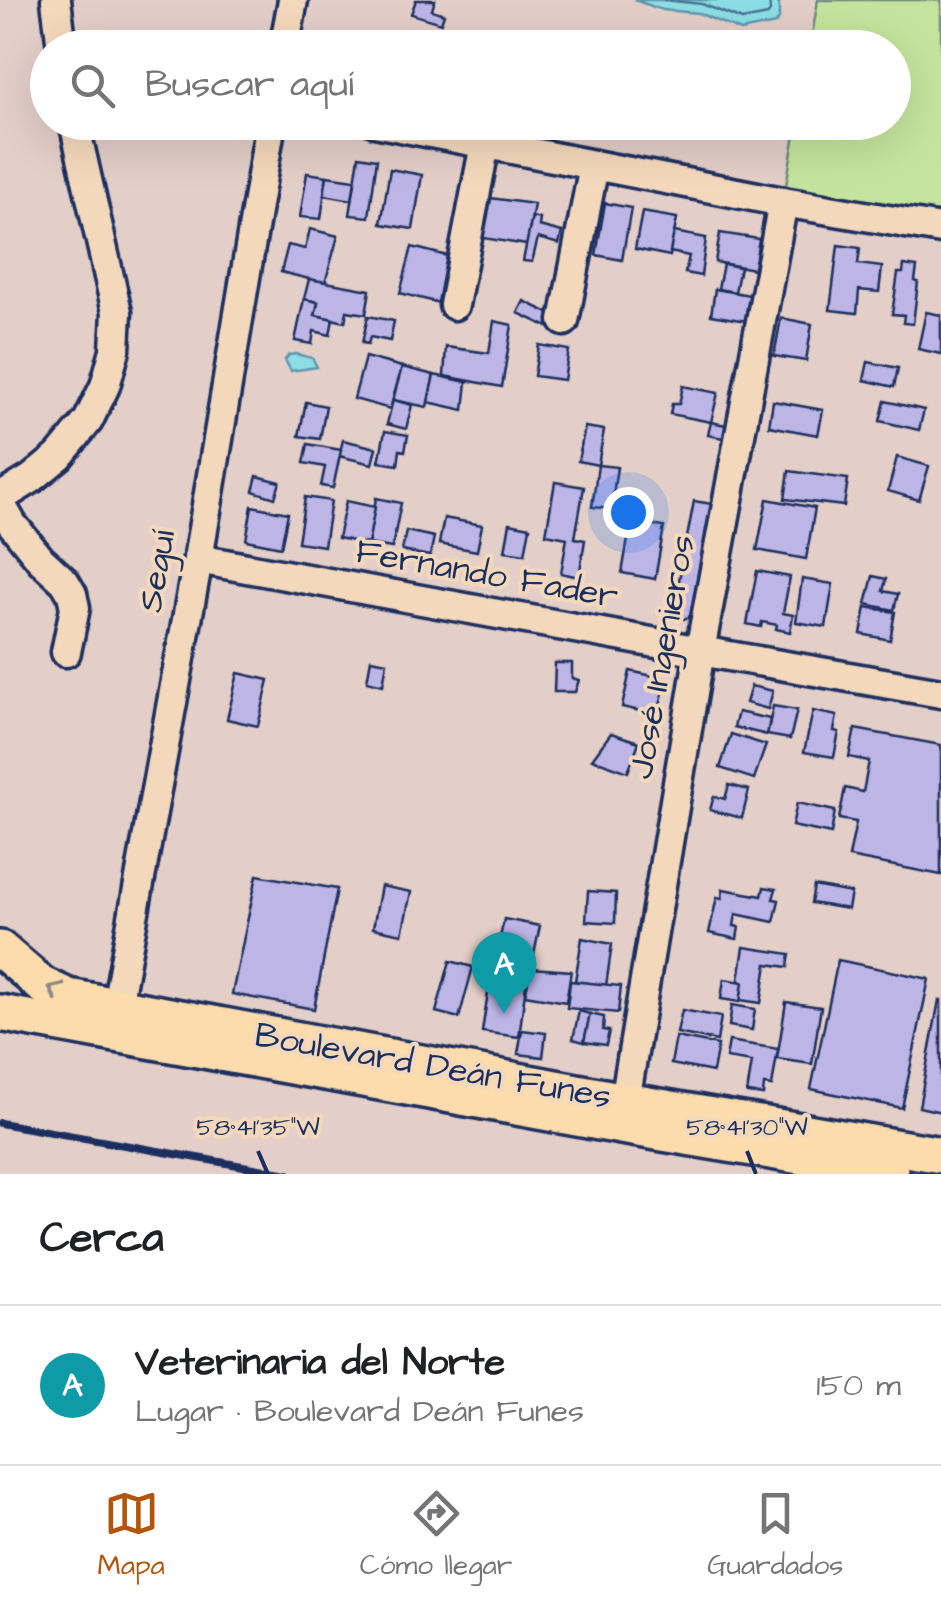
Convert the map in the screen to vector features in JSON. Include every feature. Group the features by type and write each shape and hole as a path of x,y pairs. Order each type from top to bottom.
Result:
{"main road":[{"name":"Boulevard Deán Funes","path":"1,948 42,985 114,1020"},
{"name":"Boulevard Deán Funes","path":"0,1013 114,1020 623,1113 906,1174"},
{"name":"Boulevard Deán Funes","path":"623,1113 941,1156"}],"street":[{"path":"56,0 60,30"},
{"path":"287,30 292,0"},
{"path":"66,652 74,608 72,594 12,524 0,500 59,456 88,421 105,386 115,350 117,312 78,140"},
{"name":"Seguí","path":"114,1020 198,559 268,140"},
{"path":"464,140 941,229"},
{"path":"454,305 484,144"},
{"path":"564,321 594,166"},
{"name":"José Ingenieros","path":"623,1113 700,652 783,202"},
{"name":"Fernando Fader","path":"198,559 700,652 941,692"}],"green space":[{"path":"818,0 941,0 941,229 783,202 794,140 911,140 911,30 813,30"}],"water":[{"path":"634,0 774,0 779,4 779,19 775,24 739,30 698,13 663,10"},
{"path":"296,354 312,358 317,367 291,371 285,360"}],"building":[{"path":"416,0 435,0 432,10 444,14 441,23 411,14"},
{"path":"359,156 377,159 369,217 350,215"},
{"path":"390,169 422,175 413,229 381,224"},
{"path":"307,173 327,176 321,219 300,217"},
{"path":"327,176 355,180 352,200 324,195"},
{"path":"483,197 534,204 527,245 477,237"},
{"path":"605,203 631,208 622,260 596,255"},
{"path":"642,212 677,218 670,256 635,249"},
{"path":"532,217 540,219 539,226 562,232 559,244 538,238 532,262 523,261"},
{"path":"310,229 338,236 325,283 281,272 288,245 305,249"},
{"path":"674,232 706,238 701,276 685,273 689,256 670,252"},
{"path":"720,233 759,239 754,269 715,262"},
{"path":"838,245 860,248 858,264 882,267 879,292 859,290 857,313 830,310"},
{"path":"412,247 455,258 443,304 400,293"},
{"path":"723,264 740,267 735,292 718,289"},
{"path":"904,265 917,267 913,324 903,323 904,315 892,314 898,273 903,273"},
{"path":"309,279 370,290 366,314 347,311 345,322 315,315 318,302 304,299"},
{"path":"715,289 750,295 746,321 711,315"},
{"path":"304,299 318,302 315,315 333,319 330,335 314,331 312,344 295,341"},
{"path":"524,301 553,315 548,327 518,313"},
{"path":"926,312 941,315 941,354 918,349"},
{"path":"368,316 394,321 390,341 370,337 368,344 362,343"},
{"path":"781,318 812,324 806,361 774,356"},
{"path":"494,321 512,325 502,387 444,376 446,347 489,353"},
{"path":"539,345 569,350 564,380 534,376"},
{"path":"365,357 402,367 390,409 354,399"},
{"path":"868,362 898,368 894,387 864,380"},
{"path":"402,367 434,375 427,407 393,400"},
{"path":"434,375 467,382 464,410 428,402"},
{"path":"683,386 718,393 711,422 670,414 672,404 679,404"},
{"path":"393,400 412,405 406,429 387,424"},
{"path":"773,401 823,410 818,435 769,426"},
{"path":"885,401 924,410 919,430 880,421"},
{"path":"306,402 326,406 320,439 299,436"},
{"path":"711,422 726,425 723,438 708,435"},
{"path":"585,427 604,430 598,465 578,461"},
{"path":"385,431 408,435 398,465 379,462"},
{"path":"343,440 376,448 372,464 339,456"},
{"path":"308,444 341,450 333,488 321,486 325,467 304,463"},
{"path":"897,457 929,466 919,500 888,491"},
{"path":"598,465 617,467 611,509 592,507"},
{"path":"789,471 848,479 844,506 785,499"},
{"path":"257,476 280,482 275,498 253,491"},
{"path":"555,482 584,487 575,538 585,540 579,577 561,573 567,538 546,534"},
{"path":"305,497 331,501 324,546 298,542"},
{"path":"376,498 401,503 392,548 368,544"},
{"path":"767,499 815,508 806,559 757,550"},
{"path":"346,501 375,507 368,544 338,538"},
{"path":"694,501 718,505 698,612 684,619 672,617"},
{"path":"252,506 288,513 281,547 246,540"},
{"path":"444,518 482,525 477,551 439,544"},
{"path":"631,522 664,527 655,579 622,573"},
{"path":"510,523 530,527 525,554 505,551"},
{"path":"406,531 434,537 430,556 402,551"},
{"path":"757,571 790,577 783,613 793,615 790,632 762,622 761,627 747,624"},
{"path":"873,576 886,579 883,591 898,594 894,610 866,604"},
{"path":"802,579 833,584 826,627 796,622"},
{"path":"866,607 895,612 890,640 861,634"},
{"path":"371,659 387,662 383,685 367,681"},
{"path":"555,663 572,663 572,678 579,680 575,692 554,692"},
{"path":"630,671 666,679 658,715 622,707"},
{"path":"238,673 269,680 258,726 227,719"},
{"path":"751,686 773,691 768,709 746,703"},
{"path":"773,706 797,710 790,739 767,735"},
{"path":"813,711 837,716 834,731 839,732 834,757 804,752"},
{"path":"738,712 770,719 767,735 734,727"},
{"path":"855,729 941,745 941,875 849,857 856,822 839,819 845,788 863,792 869,761 849,757"},
{"path":"611,733 639,742 628,772 592,759"},
{"path":"731,734 766,745 754,779 720,768"},
{"path":"729,785 749,790 742,818 710,810 714,796 725,799"},
{"path":"797,803 835,811 831,834 792,826"},
{"path":"257,875 337,889 314,1009 232,994"},
{"path":"381,886 411,892 402,934 373,928"},
{"path":"814,886 851,893 848,909 811,903"},
{"path":"764,887 776,889 773,899 779,900 774,922 736,914 737,939 709,933 717,897 722,898 723,889 762,896"},
{"path":"588,891 616,893 615,923 586,921"},
{"path":"504,919 540,926 531,968 495,961"},
{"path":"582,938 612,944 606,986 575,981"},
{"path":"744,947 790,954 788,967 767,964 761,1003 740,1000 742,987 738,986"},
{"path":"838,960 929,979 902,1108 811,1089"},
{"path":"450,961 473,967 459,1018 436,1012"},
{"path":"531,968 571,971 566,1002 525,995"},
{"path":"490,979 526,984 519,1037 482,1032"},
{"path":"724,979 743,982 740,1002 721,999"},
{"path":"570,981 621,986 618,1013 567,1008"},
{"path":"941,1000 941,1112 919,1107"},
{"path":"786,1002 821,1007 812,1064 777,1059"},
{"path":"732,1005 755,1009 752,1030 729,1026"},
{"path":"682,1010 721,1017 717,1041 677,1033"},
{"path":"579,1011 590,1014 584,1042 573,1039"},
{"path":"590,1014 604,1017 603,1030 609,1031 606,1045 584,1042"},
{"path":"522,1030 546,1033 543,1057 518,1054"},
{"path":"676,1037 718,1045 713,1072 671,1064"},
{"path":"729,1041 778,1049 772,1086 764,1085 763,1095 747,1093 752,1062 726,1058"}],"railway":[{"path":"0,1123 288,1174"}],"place":[{"name":"Veterinaria del Norte","path":"504,1014"}]}
